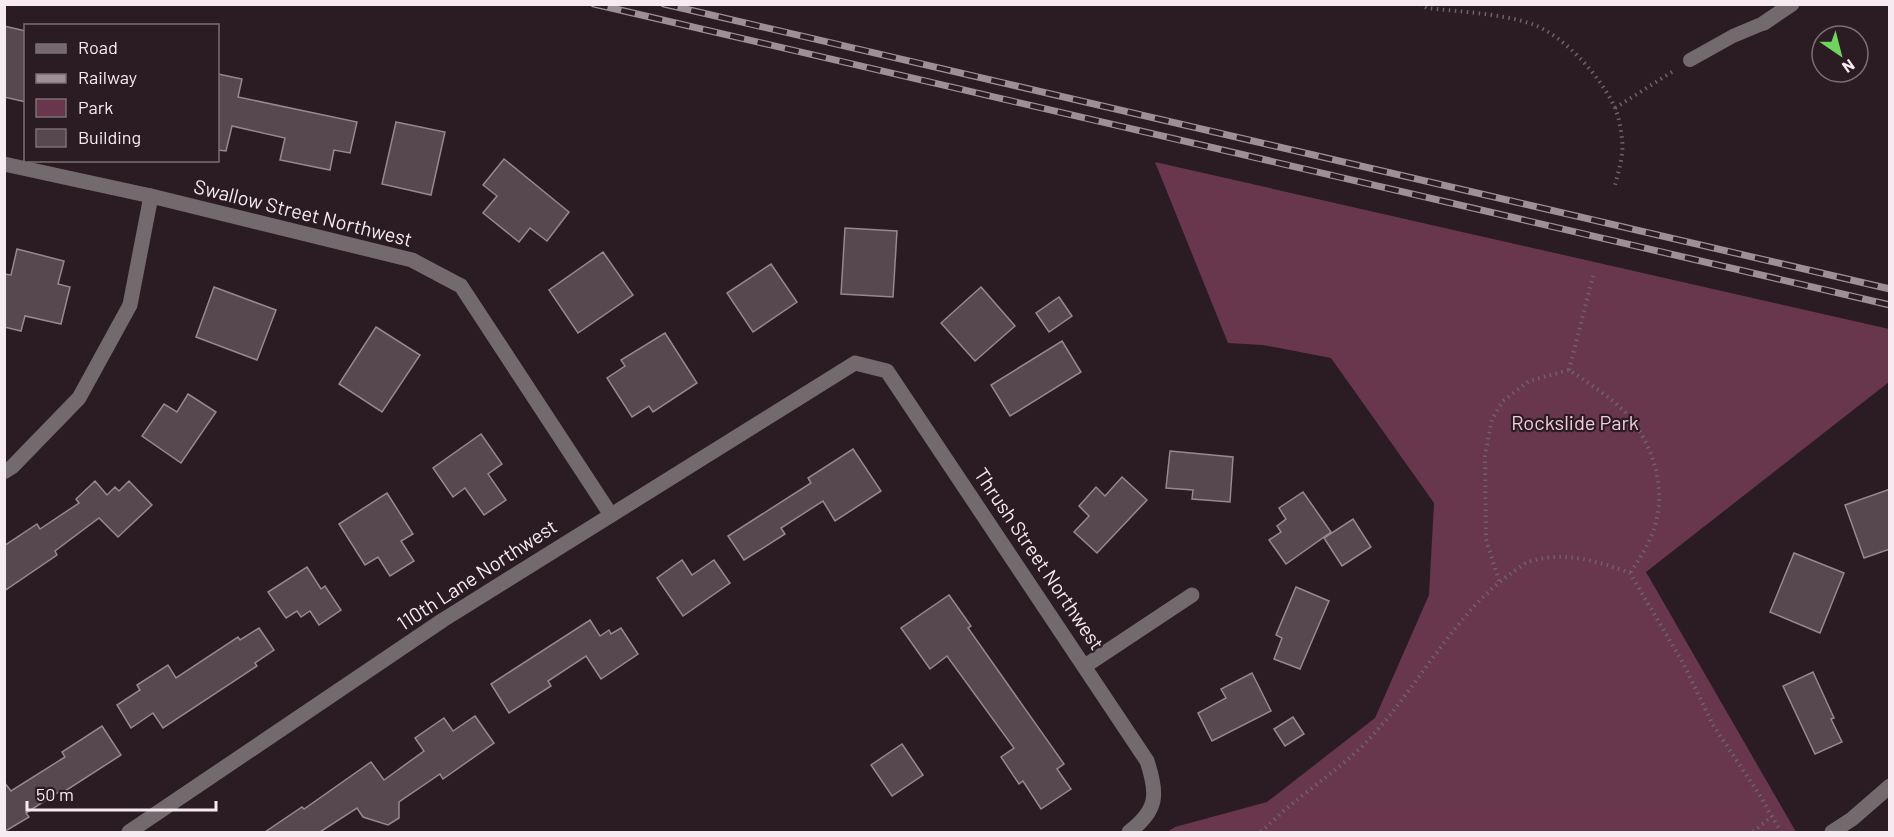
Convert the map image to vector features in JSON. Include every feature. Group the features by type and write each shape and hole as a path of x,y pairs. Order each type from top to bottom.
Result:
{"street":[{"path":"1764,23 1792,4"},
{"name":"Swallow Street Northwest","path":"4,164 151,196 412,260 461,286 611,515"},
{"path":"4,472 12,467 79,398 130,305 151,196"},
{"name":"110th Lane Northwest","path":"129,832 443,620 855,363"},
{"name":"Thrush Street Northwest","path":"855,363 886,371 1147,761 1154,784 1153,806 1139,825 1129,832"},
{"path":"1085,666 1192,595"},
{"path":"1832,832 1852,819 1890,786"}],"lane":[{"path":"1690,60 1733,36 1764,23"}],"path":[{"path":"1420,4 1427,8 1501,17 1532,24 1569,46 1593,72 1615,108 1623,141 1621,163 1615,185"},
{"path":"1615,108 1690,60"},
{"path":"1569,370 1593,276"},
{"path":"1569,370 1624,411 1644,435 1655,467 1660,503 1653,531 1642,555 1630,573"},
{"path":"1499,581 1486,539 1485,455 1492,419 1503,401 1529,381 1569,370"},
{"path":"1261,832 1295,800 1345,763 1372,736 1474,607 1499,581 1527,563 1549,558 1576,557 1595,560 1630,573 1683,663 1713,725 1759,794 1781,832"},
{"path":"1753,832 1771,817"}],"green space":[{"name":"Rockslide Park","path":"1155,162 1889,329 1889,382 1646,572 1796,832 1167,832 1175,827 1267,802 1375,718 1429,595 1434,503 1331,358 1263,345 1228,343"}],"building":[{"path":"4,26 24,31 24,102 4,97"},
{"path":"219,74 242,79 238,97 357,122 350,153 334,150 330,170 280,160 285,138 232,126 226,151 219,150"},
{"path":"396,122 445,132 431,195 382,184"},
{"path":"504,159 569,212 547,241 530,228 519,242 483,213 497,196 483,185"},
{"path":"845,228 897,231 893,297 841,294"},
{"path":"17,249 64,261 58,284 70,287 61,324 25,316 21,331 4,327 4,274 11,275"},
{"path":"603,252 633,295 578,333 549,290"},
{"path":"771,264 797,302 753,332 727,293"},
{"path":"214,287 276,310 257,360 196,337"},
{"path":"981,287 1015,326 975,361 941,323"},
{"path":"1059,297 1072,316 1049,332 1036,313"},
{"path":"376,327 420,355 382,412 339,384"},
{"path":"665,333 697,383 653,412 649,406 632,417 607,378 625,366 621,360"},
{"path":"1062,341 1081,372 1010,416 991,385"},
{"path":"188,394 216,412 181,463 142,436 164,404 177,412"},
{"path":"481,434 502,464 488,474 506,500 484,515 465,488 453,497 433,468"},
{"path":"853,449 881,491 835,521 823,501 781,528 785,534 744,560 728,536 811,483 808,478"},
{"path":"1170,451 1233,457 1230,502 1192,499 1193,490 1166,488"},
{"path":"1122,477 1147,500 1097,553 1074,532 1089,516 1079,506 1096,487 1105,496"},
{"path":"95,481 107,495 115,487 119,491 129,481 152,505 118,537 99,518 55,551 57,555 4,591 4,546 37,524 40,529 79,503 76,499"},
{"path":"1890,489 1890,549 1864,558 1845,505"},
{"path":"1303,492 1331,532 1286,564 1269,540 1281,532 1277,526 1286,519 1279,508"},
{"path":"387,493 413,534 401,541 414,561 390,576 378,557 365,565 339,524"},
{"path":"1353,519 1371,547 1342,566 1324,538"},
{"path":"1794,553 1844,573 1820,633 1770,612"},
{"path":"682,560 692,575 714,560 730,583 683,616 657,578"},
{"path":"307,567 321,589 325,586 341,610 319,625 310,611 301,617 297,611 286,618 268,592"},
{"path":"1296,587 1329,601 1300,669 1274,659 1282,638 1276,635"},
{"path":"949,595 971,626 968,628 1064,764 1057,769 1071,789 1041,809 1023,781 1019,784 1001,757 1014,748 947,656 930,669 901,628"},
{"path":"590,620 600,636 609,630 611,634 621,628 638,654 601,679 586,656 548,681 551,686 509,713 491,684"},
{"path":"259,628 274,650 255,663 257,666 163,728 153,713 131,728 117,705 140,690 137,685 168,665 176,678 238,637 240,640"},
{"path":"1813,672 1842,742 1815,754 1783,686"},
{"path":"1252,673 1271,711 1212,741 1198,713 1226,698 1221,689"},
{"path":"475,716 494,743 443,779 440,774 399,802 399,818 388,825 363,817 357,808 320,832 265,832 302,807 304,809 371,762 384,780 424,751 415,738 444,718 453,731"},
{"path":"1293,717 1304,734 1285,746 1274,729"},
{"path":"102,726 121,755 26,813 29,817 4,832 4,782 11,791 65,757 62,752"},
{"path":"902,744 923,775 892,796 871,765"}],"railway":[{"path":"594,4 1890,305"},
{"path":"664,4 1890,289"}]}
